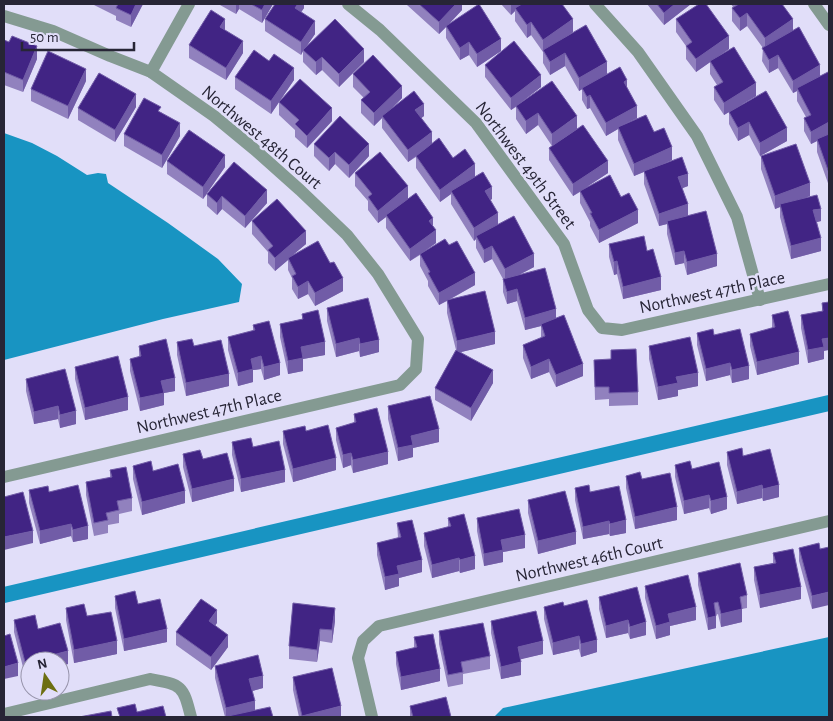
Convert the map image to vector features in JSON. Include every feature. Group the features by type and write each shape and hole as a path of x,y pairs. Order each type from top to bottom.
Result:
{"street":[{"path":"151,72 189,4"},
{"name":"Northwest 49th Street","path":"348,4 380,30 476,123 564,244 588,310 602,328"},
{"path":"595,4 638,52 697,136 737,217 760,300"},
{"path":"814,4 829,25"},
{"name":"Northwest 48th Court","path":"4,16 53,31 151,72 214,116 254,149 347,235 378,274 418,339 416,368"},
{"name":"Northwest 47th Place","path":"602,328 622,330 829,284"},
{"name":"Northwest 47th Place","path":"4,477 400,385 416,368"},
{"name":"Northwest 46th Court","path":"372,717 358,658 363,642 379,626 829,521"},
{"path":"4,714 150,679 172,683 181,688 191,717"}],"water":[{"path":"4,133 32,143 87,175 106,174 108,183 218,259 242,284 239,302 163,319 4,360"},
{"path":"829,637 829,717 494,717 503,708"}],"building":[{"path":"118,4 136,4 131,15 116,8"},
{"path":"251,4 265,4 262,10"},
{"path":"275,4 298,4 295,8 315,21 301,42 265,19"},
{"path":"419,4 456,4 439,22"},
{"path":"479,4 501,39 477,54 469,42 460,48 446,26"},
{"path":"522,4 562,4 573,19 543,40 531,22 527,25 515,8"},
{"path":"657,4 675,4 664,13"},
{"path":"699,4 706,4 729,36 696,59 686,46 692,42 676,19"},
{"path":"739,4 782,4 793,19 765,38 747,13 740,18 732,8"},
{"path":"211,10 225,19 220,27 243,41 226,68 189,45"},
{"path":"335,19 364,49 339,74 322,57 316,62 303,50"},
{"path":"586,25 607,62 579,78 565,53 550,62 543,50"},
{"path":"799,27 820,65 793,81 778,55 769,60 762,48"},
{"path":"12,36 37,46 23,80 4,72 4,40 9,42"},
{"path":"514,41 541,75 511,98 485,65"},
{"path":"734,47 756,83 724,103 714,87 723,82 710,61"},
{"path":"254,50 269,61 274,54 294,68 271,101 235,77"},
{"path":"48,51 86,69 68,106 31,89"},
{"path":"373,55 402,86 374,113 361,100 370,92 353,74"},
{"path":"620,67 627,80 624,82 637,106 606,123 590,95 587,97 582,88"},
{"path":"828,72 829,122 811,132 804,118 811,115 797,88"},
{"path":"99,73 136,94 115,130 78,108"},
{"path":"300,79 332,108 307,136 295,124 299,120 279,102"},
{"path":"552,81 577,116 552,134 538,113 526,121 516,106"},
{"path":"414,91 424,104 415,110 432,132 408,150 382,116"},
{"path":"766,91 787,128 760,143 749,122 738,128 729,112"},
{"path":"144,98 161,107 158,111 180,123 162,155 124,134"},
{"path":"646,115 654,132 664,128 672,147 634,164 618,127"},
{"path":"340,116 369,144 349,165 335,152 329,158 314,144"},
{"path":"583,125 608,161 573,184 549,148"},
{"path":"189,130 225,155 203,187 167,161"},
{"path":"829,134 829,173 817,139"},
{"path":"439,138 453,158 465,149 475,164 440,190 416,156"},
{"path":"796,144 810,183 775,196 761,156"},
{"path":"380,152 408,186 378,211 368,197 372,194 355,173"},
{"path":"682,157 688,174 678,177 688,204 659,214 644,171"},
{"path":"234,162 267,190 245,216 222,196 217,203 207,194"},
{"path":"483,172 492,187 485,191 498,213 474,228 451,191"},
{"path":"610,175 621,197 629,193 638,210 599,230 580,191"},
{"path":"416,193 433,218 429,221 436,230 410,249 386,215"},
{"path":"817,195 821,209 813,210 821,238 791,246 780,204"},
{"path":"277,199 306,231 275,258 268,250 273,246 252,221"},
{"path":"706,211 717,254 687,262 684,251 675,253 667,221"},
{"path":"514,216 534,254 505,269 492,246 484,250 476,236"},
{"path":"644,236 647,251 653,249 661,277 623,287 617,261 614,262 609,244"},
{"path":"445,239 449,245 457,241 475,273 439,293 420,254"},
{"path":"318,241 330,263 334,262 343,278 315,293 308,281 298,287 292,276 296,274 288,258"},
{"path":"545,268 556,309 525,318 517,289 507,292 503,279"},
{"path":"485,291 495,332 457,341 447,300"},
{"path":"368,298 379,340 360,344 359,338 336,344 327,308"},
{"path":"829,302 829,338 822,339 824,347 808,350 801,315 823,311 822,303"},
{"path":"318,310 325,342 301,347 303,358 288,361 280,324 303,319 302,314"},
{"path":"788,311 799,352 757,362 750,334 775,327 772,315"},
{"path":"564,315 583,364 556,375 549,359 531,367 523,345 545,336 541,324"},
{"path":"269,321 280,363 264,367 261,356 251,359 253,369 238,373 228,337 255,330 253,325"},
{"path":"713,329 714,335 740,329 749,366 732,370 730,363 706,369 697,333"},
{"path":"690,337 698,373 676,377 678,383 658,387 649,346"},
{"path":"166,339 175,378 161,381 164,393 140,398 130,359 141,356 139,346"},
{"path":"192,339 194,346 221,340 229,374 186,383 177,342"},
{"path":"636,349 638,392 609,393 609,387 595,387 594,360 611,359 611,350"},
{"path":"456,350 493,370 471,408 435,388"},
{"path":"118,356 128,397 85,408 75,367"},
{"path":"65,369 76,411 60,415 58,406 34,412 26,379"},
{"path":"430,396 439,429 411,436 413,445 398,448 388,406"},
{"path":"377,408 388,452 353,460 351,453 343,455 336,428 356,422 354,414"},
{"path":"328,425 336,458 293,469 283,431 305,426 306,431"},
{"path":"251,438 253,447 279,441 285,470 241,479 232,442"},
{"path":"742,448 743,456 770,449 779,485 763,489 762,485 737,492 727,452"},
{"path":"200,450 203,459 227,453 234,479 192,489 183,454"},
{"path":"151,461 153,471 178,464 185,491 142,502 133,466"},
{"path":"690,461 692,469 719,462 727,497 711,501 709,495 684,501 675,465"},
{"path":"126,467 132,498 117,501 119,510 106,513 108,520 94,523 86,482 112,477 110,470"},
{"path":"640,472 642,479 670,473 677,507 635,517 626,476"},
{"path":"78,485 88,526 73,530 71,524 40,531 29,490 48,486 49,492"},
{"path":"589,485 590,492 619,486 626,520 610,524 609,521 583,527 575,488"},
{"path":"565,491 576,532 538,541 528,500"},
{"path":"23,492 33,531 4,537 4,497"},
{"path":"519,509 525,535 501,540 503,550 484,554 477,518"},
{"path":"464,514 475,556 432,565 424,533 451,526 448,518"},
{"path":"412,520 422,560 397,566 399,574 385,577 377,543 401,537 397,523"},
{"path":"819,543 820,549 829,547 829,592 812,596 799,548"},
{"path":"793,549 801,587 760,595 754,567 776,563 773,553"},
{"path":"740,563 747,595 740,597 742,609 721,614 718,602 714,603 716,616 708,618 698,573"},
{"path":"688,575 696,607 668,614 670,622 656,626 645,586"},
{"path":"637,587 646,622 630,627 628,620 606,626 599,597"},
{"path":"135,591 138,604 160,599 167,629 124,639 115,596"},
{"path":"201,599 217,610 209,621 228,635 211,657 176,632"},
{"path":"587,600 597,640 581,644 579,636 553,643 544,607 563,602 564,606"},
{"path":"293,603 335,608 332,630 320,629 317,650 289,646"},
{"path":"84,604 87,616 111,612 117,641 74,650 66,608"},
{"path":"536,611 543,641 518,647 521,662 501,667 491,621"},
{"path":"35,615 38,629 60,623 68,651 22,651 14,620"},
{"path":"483,623 490,656 461,662 463,672 448,675 439,631"},
{"path":"10,634 18,663 4,667 4,636"},
{"path":"433,634 440,669 401,677 396,652 417,647 414,637"},
{"path":"258,655 263,676 249,679 255,701 226,708 215,666"},
{"path":"332,668 341,706 302,716 293,677"},
{"path":"446,697 451,717 413,717 410,706"},
{"path":"135,704 137,712 163,706 166,717 120,717 117,708"},
{"path":"270,707 273,717 228,717 228,716"},
{"path":"111,711 112,717 79,717"}],"waterway":[{"path":"4,595 829,403"}]}
